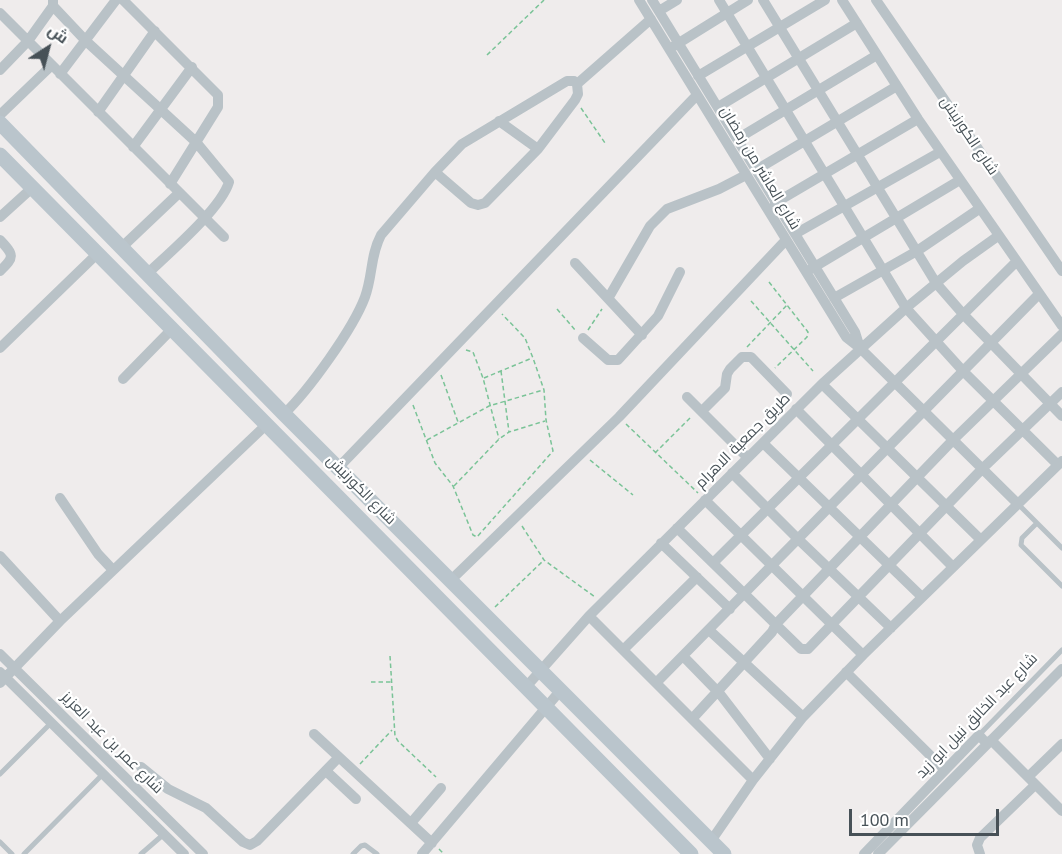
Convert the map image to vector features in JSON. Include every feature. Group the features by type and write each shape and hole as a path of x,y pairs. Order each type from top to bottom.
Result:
{"main road":[{"name":"شارع الكورنيش","path":"0,123 263,393 724,854"},
{"name":"شارع الكورنيش","path":"0,156 691,854"},
{"path":"248,407 263,393"},
{"path":"266,425 284,414"}],"street":[{"path":"60,74 116,0"},
{"path":"123,0 218,95 218,106 170,184"},
{"name":"شارع العاشر من رمضان","path":"639,0 655,15 674,46 697,95 775,202 790,237"},
{"name":"شارع العاشر من رمضان","path":"652,0 655,15"},
{"path":"577,84 655,15 677,0"},
{"path":"711,841 753,780 803,717 1060,462 1022,431 963,372 906,308 719,0"},
{"path":"674,46 748,0"},
{"path":"763,0 936,283 990,343 1062,416"},
{"path":"698,76 825,0"},
{"path":"843,0 940,152 1062,326"},
{"name":"شارع الكورنيش","path":"876,0 1062,271"},
{"path":"0,70 28,41 53,3 86,41 196,142 229,182 205,218 147,274"},
{"path":"0,13 224,237"},
{"path":"718,107 857,23"},
{"path":"98,112 155,31"},
{"name":"شارع العاشر من رمضان","path":"674,46 698,76 738,140 751,172 810,269 846,337 860,348 1018,504"},
{"path":"738,140 877,55"},
{"path":"0,115 52,65"},
{"path":"133,147 192,67"},
{"path":"284,414 304,392 363,303 370,281 375,247 381,235 435,172 462,144 499,121 567,81 577,84"},
{"path":"435,172 471,203 478,205 490,200 538,149 575,100 578,94 577,84"},
{"path":"609,297 650,226 667,209 719,189 751,172 897,86"},
{"path":"338,468 697,95"},
{"path":"775,202 918,119"},
{"path":"499,121 538,149"},
{"path":"451,580 619,417 790,237 940,152"},
{"path":"810,269 960,180"},
{"path":"0,217 32,188"},
{"path":"121,248 179,193"},
{"path":"834,298 916,250 979,209"},
{"name":"طريق جمعية الاهرام","path":"526,687 589,616 822,384 906,308 963,261 998,236"},
{"path":"0,240 10,251 11,256 9,263 0,272"},
{"path":"0,348 97,254"},
{"path":"713,563 1016,262"},
{"path":"575,263 642,334"},
{"name":"شارع العاشر من رمضان","path":"810,269 834,298 855,332 860,348"},
{"path":"583,338 608,360 613,362 623,356 658,316 680,272"},
{"path":"656,683 1039,294"},
{"path":"123,379 172,329"},
{"path":"692,719 828,569 953,440 1062,333"},
{"path":"700,410 725,388 729,371 746,356 751,357 787,394"},
{"path":"822,384 856,420 981,540"},
{"path":"677,528 804,650 833,625 982,469 1062,392"},
{"path":"687,397 747,457"},
{"path":"796,410 953,567"},
{"path":"2,678 266,425"},
{"path":"763,443 922,597"},
{"path":"732,473 891,628"},
{"path":"60,498 98,554 113,570"},
{"path":"705,500 863,655"},
{"path":"661,543 730,609"},
{"path":"0,556 60,621"},
{"path":"623,650 696,577"},
{"path":"589,616 753,780"},
{"path":"709,630 803,717"},
{"name":"شارع عمر بن عبد العزيز","path":"0,654 203,854"},
{"path":"683,656 717,691 770,759"},
{"name":"شارع عبد الخالق نبيل ابو زيد","path":"864,854 1062,669"},
{"path":"846,672 945,770"},
{"name":"شارع عمر بن عبد العزيز","path":"2,678 184,854"},
{"path":"422,854 560,691"},
{"path":"314,734 432,843"},
{"path":"986,740 1062,811"},
{"name":"شارع عبد الخالق نبيل ابو زيد","path":"878,854 945,770 986,740"},
{"path":"980,854 977,845 980,838 1062,744"},
{"path":"141,767 168,789 206,808 243,842 250,845 257,841 339,758"},
{"path":"326,771 356,799"},
{"path":"411,823 441,788"},
{"path":"164,834 173,825"}],"lane":[{"path":"1018,504 1062,548"},
{"path":"1037,523 1022,538 1022,545 1062,586"},
{"name":"شارع عبد الخالق نبيل ابو زيد","path":"986,740 1062,650"},
{"path":"0,774 51,723"},
{"path":"24,854 103,774"},
{"path":"141,854 164,834"},
{"path":"0,842 12,854"},
{"path":"353,854 360,846 365,845 377,854"}],"path":[{"path":"487,55 544,0"},
{"path":"575,100 605,143"},
{"path":"768,375 807,338 808,332 770,282"},
{"path":"557,309 583,338 609,297"},
{"path":"751,301 813,371"},
{"path":"746,356 749,344 787,304"},
{"path":"412,400 435,463 453,486 473,535 477,537 552,455 554,448 546,420 544,390 525,338 494,306"},
{"path":"464,350 473,352 483,378 499,439"},
{"path":"483,378 533,358"},
{"path":"439,369 459,423"},
{"path":"501,371 509,432"},
{"path":"427,441 489,406 544,390"},
{"path":"655,454 700,410"},
{"path":"619,417 705,500"},
{"path":"453,486 499,439 509,432 546,420"},
{"path":"582,453 633,495"},
{"path":"517,517 544,560 602,603"},
{"path":"486,615 544,560"},
{"path":"390,656 393,728 396,739 441,782 441,788"},
{"path":"371,682 392,682"},
{"path":"354,771 393,728"}]}
